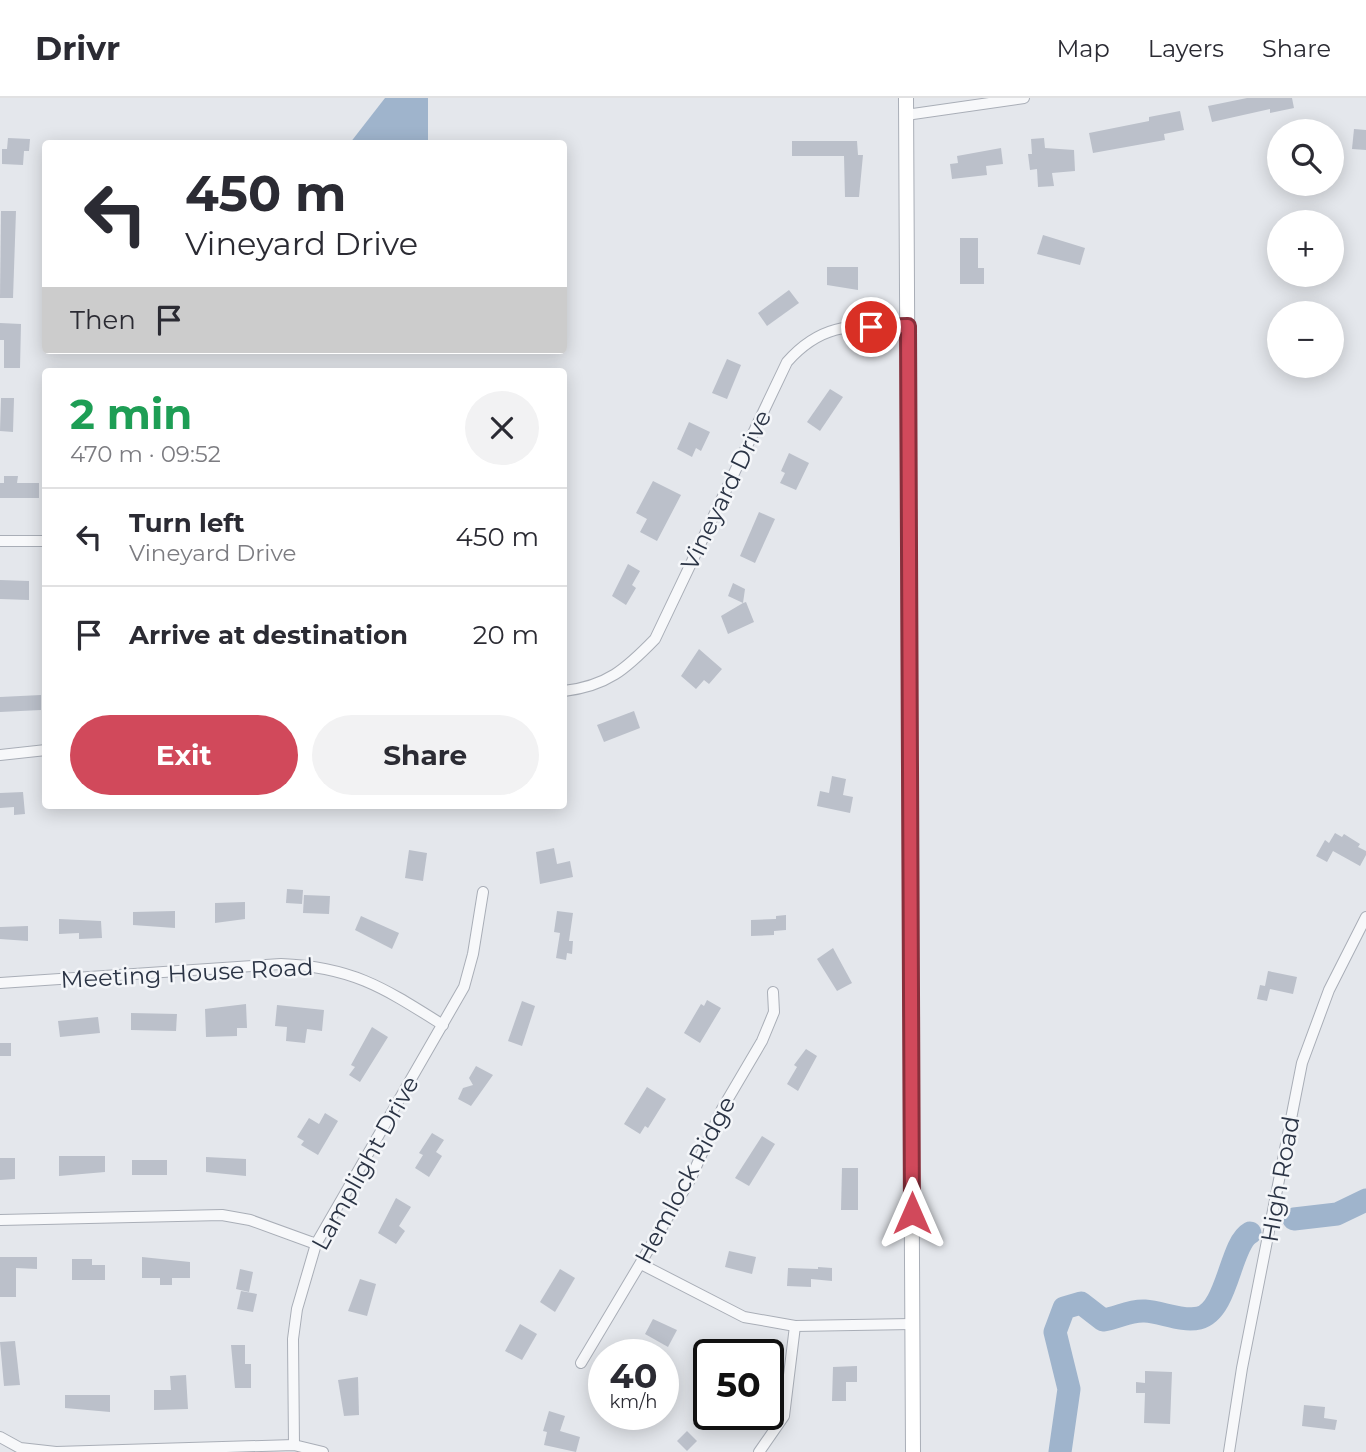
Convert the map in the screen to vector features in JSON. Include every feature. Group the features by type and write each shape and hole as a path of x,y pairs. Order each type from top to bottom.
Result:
{"main road":[{"path":"906,98 913,1452"}],"street":[{"path":"906,115 1024,98"},
{"name":"Vineyard Drive","path":"567,691 582,689 624,671 655,639 788,362 801,347 820,333 851,327 908,326"},
{"path":"0,541 42,541"},
{"path":"0,755 42,750"},
{"name":"Lamplight Drive","path":"294,1445 293,1339 297,1309 316,1244 464,986 473,954 483,892"},
{"name":"High Road","path":"1229,1452 1242,1368 1302,1063 1325,999 1366,917"},
{"name":"Meeting House Road","path":"0,983 281,964 319,966 380,986 443,1025"},
{"name":"Hemlock Ridge","path":"581,1363 690,1180 722,1109 762,1041 774,1012 773,992"},
{"path":"0,1220 222,1215 250,1220 316,1244"},
{"path":"640,1264 744,1317 795,1326 912,1324"},
{"path":"760,1452 783,1416 795,1326"},
{"path":"0,1437 20,1448 56,1452 294,1445 323,1452"}],"water":[{"path":"385,98 428,98 428,140 352,140"}],"building":[{"path":"1247,98 1292,98 1294,108 1270,113 1270,109 1212,122 1208,106"},
{"path":"1180,111 1184,130 1164,134 1165,140 1093,153 1089,133 1149,121 1149,117"},
{"path":"1354,129 1366,130 1366,150 1352,149"},
{"path":"8,138 30,139 29,151 24,151 23,165 2,164 2,149 7,149"},
{"path":"1044,138 1045,148 1074,150 1075,171 1052,173 1054,186 1038,187 1037,169 1030,170 1028,154 1032,154 1031,139"},
{"path":"792,141 857,141 858,155 863,155 859,197 845,197 844,156 792,156"},
{"path":"1001,148 1003,164 986,166 987,175 952,179 950,164 958,163 957,156"},
{"path":"1,211 16,211 13,298 0,298"},
{"path":"1043,235 1085,248 1080,265 1037,254"},
{"path":"960,238 978,238 978,268 984,268 984,284 960,284"},
{"path":"827,267 858,267 858,290 827,285"},
{"path":"789,290 799,303 767,326 758,313"},
{"path":"0,323 21,324 20,368 4,368 4,340 0,340"},
{"path":"727,359 741,365 727,399 712,393"},
{"path":"830,389 843,397 820,431 807,422"},
{"path":"1,398 14,398 13,432 0,431"},
{"path":"689,422 710,432 701,451 696,448 692,457 677,449"},
{"path":"789,453 809,463 796,490 780,483 785,473 781,471"},
{"path":"4,476 18,476 17,483 39,483 39,498 0,498 0,483 4,483"},
{"path":"653,481 681,495 657,541 640,532 647,519 636,513"},
{"path":"759,512 775,519 755,563 740,556"},
{"path":"628,564 640,571 632,585 636,588 626,605 612,596"},
{"path":"0,580 29,581 29,600 0,599"},
{"path":"733,583 745,589 743,603 728,596"},
{"path":"746,602 754,622 728,634 721,616"},
{"path":"699,649 722,669 709,684 704,680 696,689 681,676"},
{"path":"41,695 41,710 0,712 0,697"},
{"path":"634,711 640,728 604,742 597,725"},
{"path":"832,776 846,779 843,795 853,797 850,813 817,806 820,791 829,793"},
{"path":"23,792 25,814 14,815 14,807 0,808 0,793"},
{"path":"1335,833 1342,837 1344,834 1366,851 1360,866 1333,851 1327,862 1316,856 1325,840 1329,843"},
{"path":"554,848 557,864 570,861 573,877 540,884 536,852"},
{"path":"409,850 427,853 423,881 405,878"},
{"path":"287,889 303,890 302,904 286,903"},
{"path":"304,895 330,896 329,914 303,913"},
{"path":"245,902 245,919 215,923 215,903"},
{"path":"175,911 175,928 133,925 133,912"},
{"path":"557,911 573,913 569,941 573,941 572,954 567,953 566,960 556,958 560,933 554,932"},
{"path":"786,915 786,930 774,931 774,935 751,936 751,920 776,919 776,916"},
{"path":"361,916 399,933 392,949 355,930"},
{"path":"59,919 101,921 102,938 79,939 79,933 59,934"},
{"path":"28,926 28,941 0,939 0,927"},
{"path":"833,948 852,983 837,991 817,959"},
{"path":"1268,971 1297,977 1293,994 1270,989 1267,1001 1257,999 1260,985 1265,986"},
{"path":"707,1000 721,1008 700,1043 684,1033 701,1004 704,1006"},
{"path":"522,1001 535,1006 522,1046 508,1041"},
{"path":"246,1004 247,1028 237,1028 237,1036 206,1037 205,1009"},
{"path":"277,1005 324,1010 322,1031 307,1029 305,1043 286,1041 287,1027 275,1026"},
{"path":"131,1013 177,1014 176,1031 131,1030"},
{"path":"98,1017 100,1033 60,1037 58,1021"},
{"path":"372,1027 388,1037 360,1082 349,1075 355,1067 351,1065"},
{"path":"0,1043 11,1043 11,1056 0,1056"},
{"path":"806,1049 817,1056 798,1091 787,1084 797,1067 794,1065"},
{"path":"476,1066 493,1075 471,1106 458,1099 463,1088 473,1085 469,1078"},
{"path":"647,1087 666,1099 648,1128 645,1126 640,1134 624,1124"},
{"path":"325,1113 338,1121 318,1155 301,1145 304,1141 297,1137 309,1118 319,1124"},
{"path":"432,1133 444,1140 436,1152 442,1156 429,1177 415,1168 423,1155 419,1153"},
{"path":"762,1136 775,1144 749,1186 735,1178"},
{"path":"59,1156 105,1156 105,1172 59,1176"},
{"path":"206,1157 246,1159 246,1176 206,1172"},
{"path":"0,1158 15,1158 15,1179 0,1180"},
{"path":"132,1160 167,1160 167,1175 132,1175"},
{"path":"842,1168 858,1168 858,1210 841,1210"},
{"path":"396,1198 411,1207 399,1226 405,1231 396,1244 378,1233"},
{"path":"729,1251 756,1257 752,1274 725,1267"},
{"path":"0,1257 37,1257 37,1269 16,1268 16,1297 0,1297"},
{"path":"142,1257 190,1262 190,1278 172,1278 172,1285 160,1285 160,1278 142,1278"},
{"path":"72,1259 92,1259 92,1265 105,1265 105,1280 72,1280"},
{"path":"788,1268 832,1268 832,1281 811,1279 811,1287 787,1286"},
{"path":"240,1269 253,1272 249,1292 236,1289"},
{"path":"560,1269 575,1278 555,1312 540,1302"},
{"path":"360,1279 376,1284 367,1316 348,1311"},
{"path":"241,1291 257,1294 253,1312 237,1309"},
{"path":"653,1319 677,1330 672,1339 654,1339 645,1334"},
{"path":"520,1324 537,1334 522,1360 505,1351"},
{"path":"15,1341 20,1385 4,1386 0,1342"},
{"path":"231,1345 245,1345 245,1364 251,1364 251,1388 235,1388"},
{"path":"857,1366 857,1382 846,1382 846,1401 832,1401 833,1367"},
{"path":"1145,1371 1172,1372 1170,1424 1144,1423 1145,1393 1136,1393 1136,1382 1145,1383"},
{"path":"186,1375 188,1409 154,1410 154,1390 171,1390 170,1376"},
{"path":"358,1377 359,1415 344,1416 338,1380"},
{"path":"65,1395 110,1395 110,1412 65,1408"},
{"path":"1304,1405 1325,1407 1324,1418 1337,1420 1335,1430 1302,1426"},
{"path":"549,1411 565,1416 560,1431 580,1437 576,1452 544,1445 547,1432 543,1431"},
{"path":"687,1431 697,1441 687,1451 677,1441"}],"waterway":[{"path":"1294,1219 1337,1214 1366,1200"},
{"path":"1060,1452 1069,1389 1055,1332 1064,1308 1081,1303 1103,1320 1139,1311 1186,1319 1199,1318 1209,1313 1216,1303 1238,1250 1250,1233"}],"route":[{"path":"871,327 908,326 912,1213"}]}
